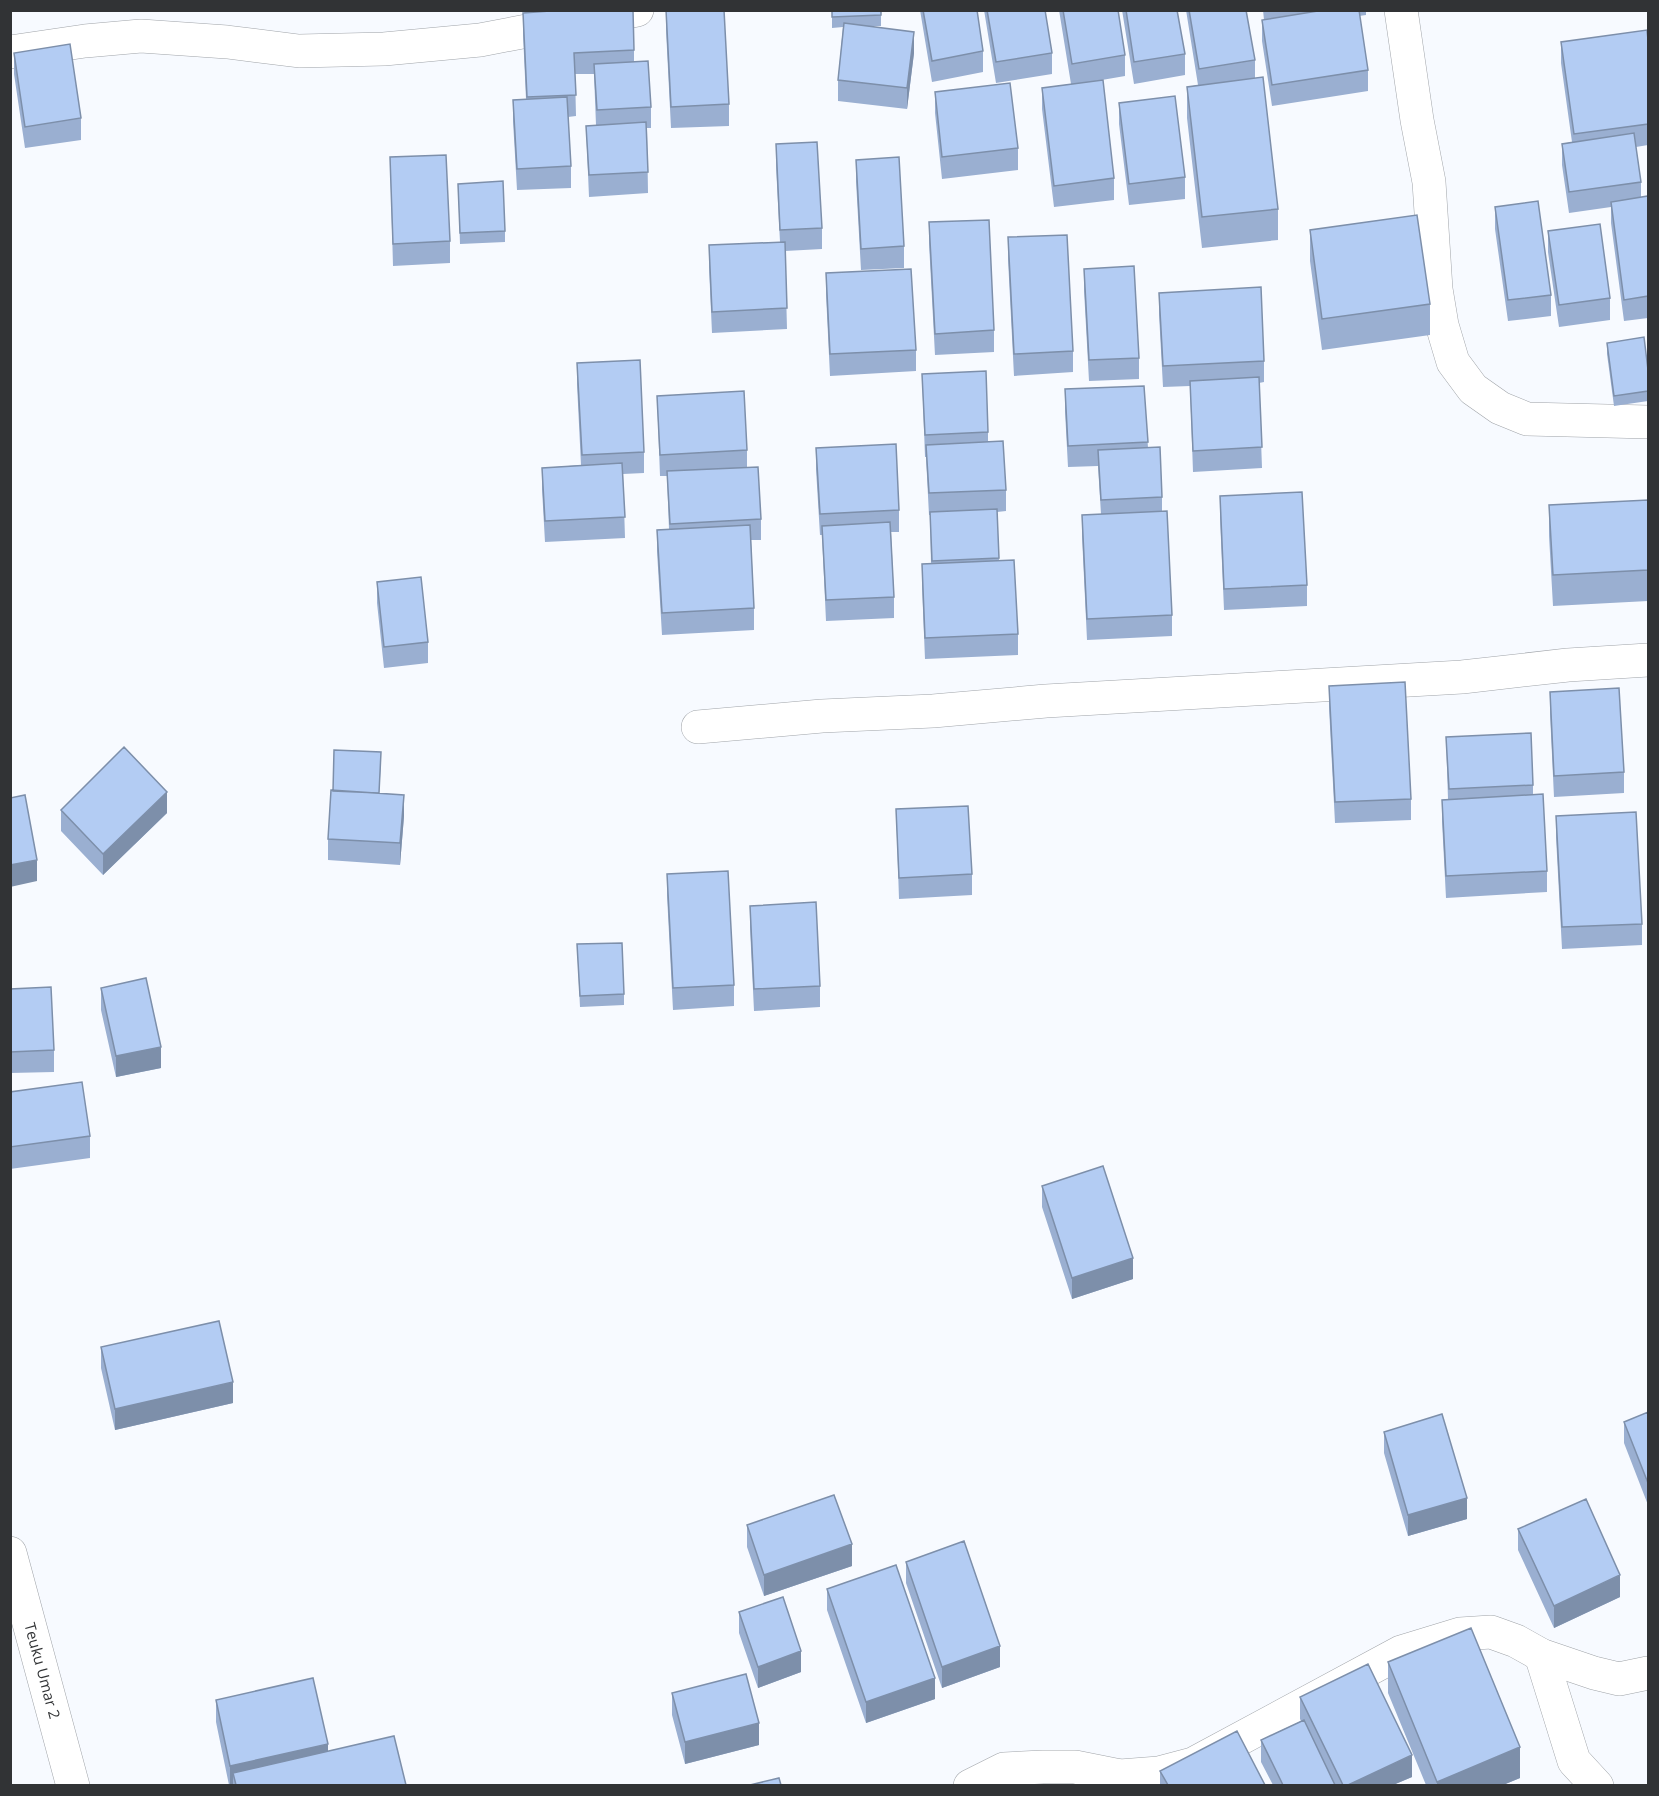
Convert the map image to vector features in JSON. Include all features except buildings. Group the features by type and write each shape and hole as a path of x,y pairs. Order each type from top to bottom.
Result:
{"street":[{"path":"10,52 85,41 141,36 227,42 299,51 384,49 480,40 638,10"},
{"path":"1401,10 1417,120 1430,182 1436,289 1442,325 1453,362 1473,389 1500,408 1527,419 1648,422"},
{"path":"698,727 1046,701 1462,677 1568,665 1648,660"},
{"name":"Teuku Umar 2","path":"10,1553 73,1785"},
{"path":"970,1785 1004,1769 1075,1767 1120,1776 1159,1773 1193,1764 1401,1653 1460,1634 1491,1632 1516,1641 1542,1656 1619,1679 1648,1673"},
{"path":"1542,1656 1575,1761 1597,1785"}]}
